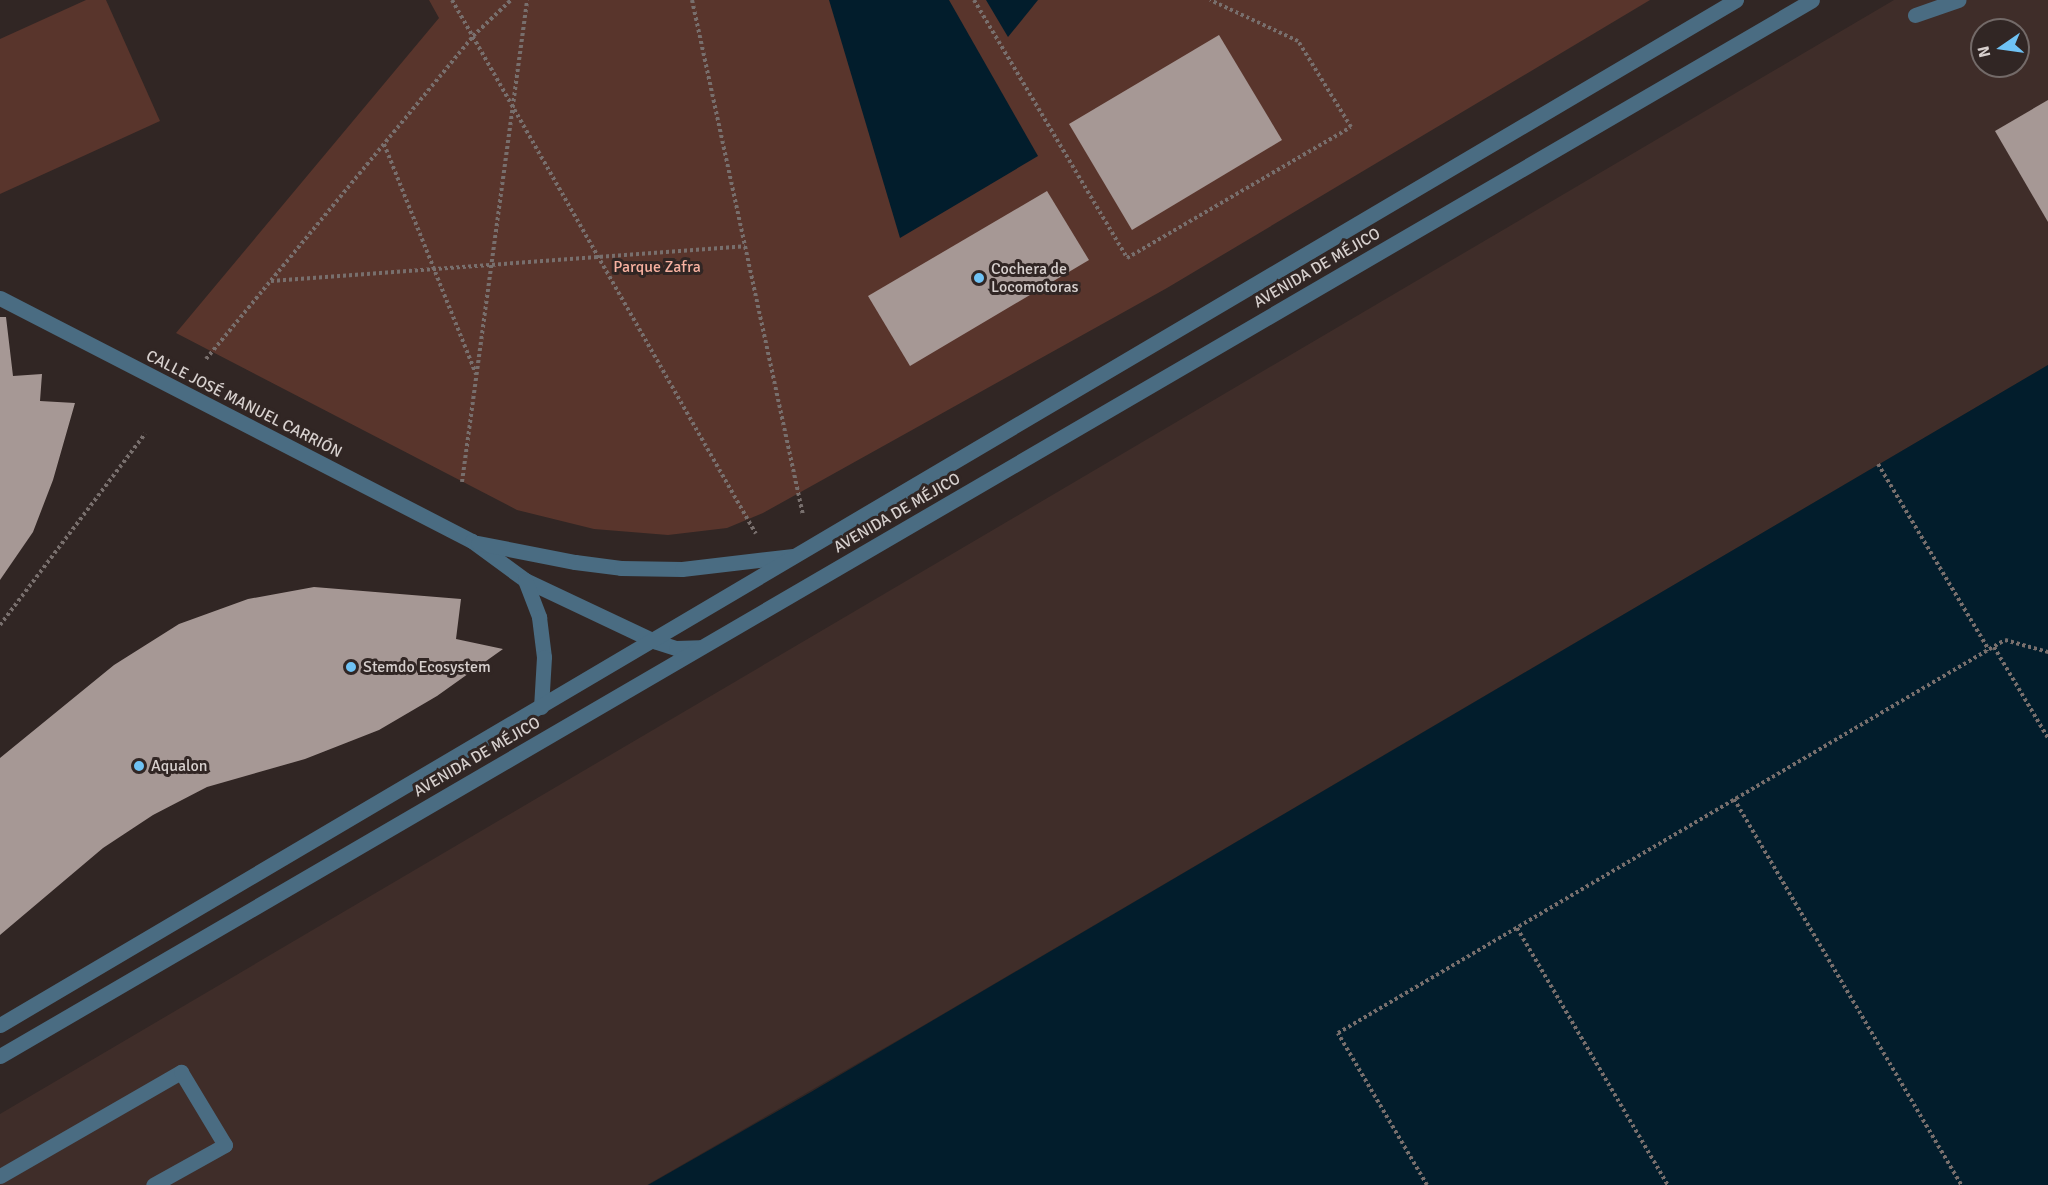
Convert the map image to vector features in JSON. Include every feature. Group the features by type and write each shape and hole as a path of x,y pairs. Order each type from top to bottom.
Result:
{"street":[{"name":"AVENIDA DE MÉJICO","path":"0,1025 654,641 1736,0"},
{"name":"AVENIDA DE MÉJICO","path":"0,1056 1812,0"},
{"path":"1915,15 1958,0"},
{"name":"CALLE JOSÉ MANUEL CARRIÓN","path":"0,298 472,541 525,580 654,641 676,648 703,647"},
{"name":"CALLE JOSÉ MANUEL CARRIÓN","path":"472,541 575,562 621,568 682,569 798,555"},
{"path":"525,580 539,617 544,657 541,706"},
{"path":"0,1176 182,1072 225,1145 153,1185"}],"path":[{"path":"452,0 756,534"},
{"path":"206,359 473,36 511,0"},
{"path":"462,482 527,0"},
{"path":"692,0 803,515"},
{"path":"974,0 1126,258 1351,127 1298,41 1210,0"},
{"path":"384,144 477,375"},
{"path":"271,281 745,246"},
{"path":"0,625 145,434"},
{"path":"1878,464 2048,738"},
{"path":"1427,1185 1338,1033 2005,640 2048,652"},
{"path":"1734,799 1961,1185"},
{"path":"1516,928 1668,1185"}],"shaded area":[{"path":"1894,0 2048,0 2048,365 919,1028 647,1185 0,1185 0,1114"}],"green space":[{"path":"86,0 106,0 160,121 0,194 0,39"},
{"name":"Parque Zafra","path":"429,0 1650,0 1167,288 763,513 727,528 668,535 594,529 517,510 176,333 439,18"}],"water":[{"path":"829,0 949,0 1038,156 900,238"},
{"path":"986,0 1038,0 1008,37"},
{"path":"2048,365 2048,1185 648,1185 811,1092"}],"building":[{"path":"1219,35 1282,140 1132,230 1069,124"},
{"path":"2048,100 2048,222 1995,131"},
{"name":"Cochera de Locomotoras","path":"1047,191 1089,260 910,366 868,296"},
{"path":"0,317 6,317 13,376 42,374 40,401 75,403 53,480 33,532 0,580"},
{"name":"Aqualon","path":"314,587 461,599 456,639 503,649 437,696 379,730 305,759 207,787 153,815 103,848 0,935 0,758 114,665 179,624 248,599"}],"place":[{"name":"Cochera de Locomotoras","path":"979,278"},
{"name":"Stemdo Ecosystem","path":"351,667"},
{"name":"Aqualon","path":"139,766"}]}
